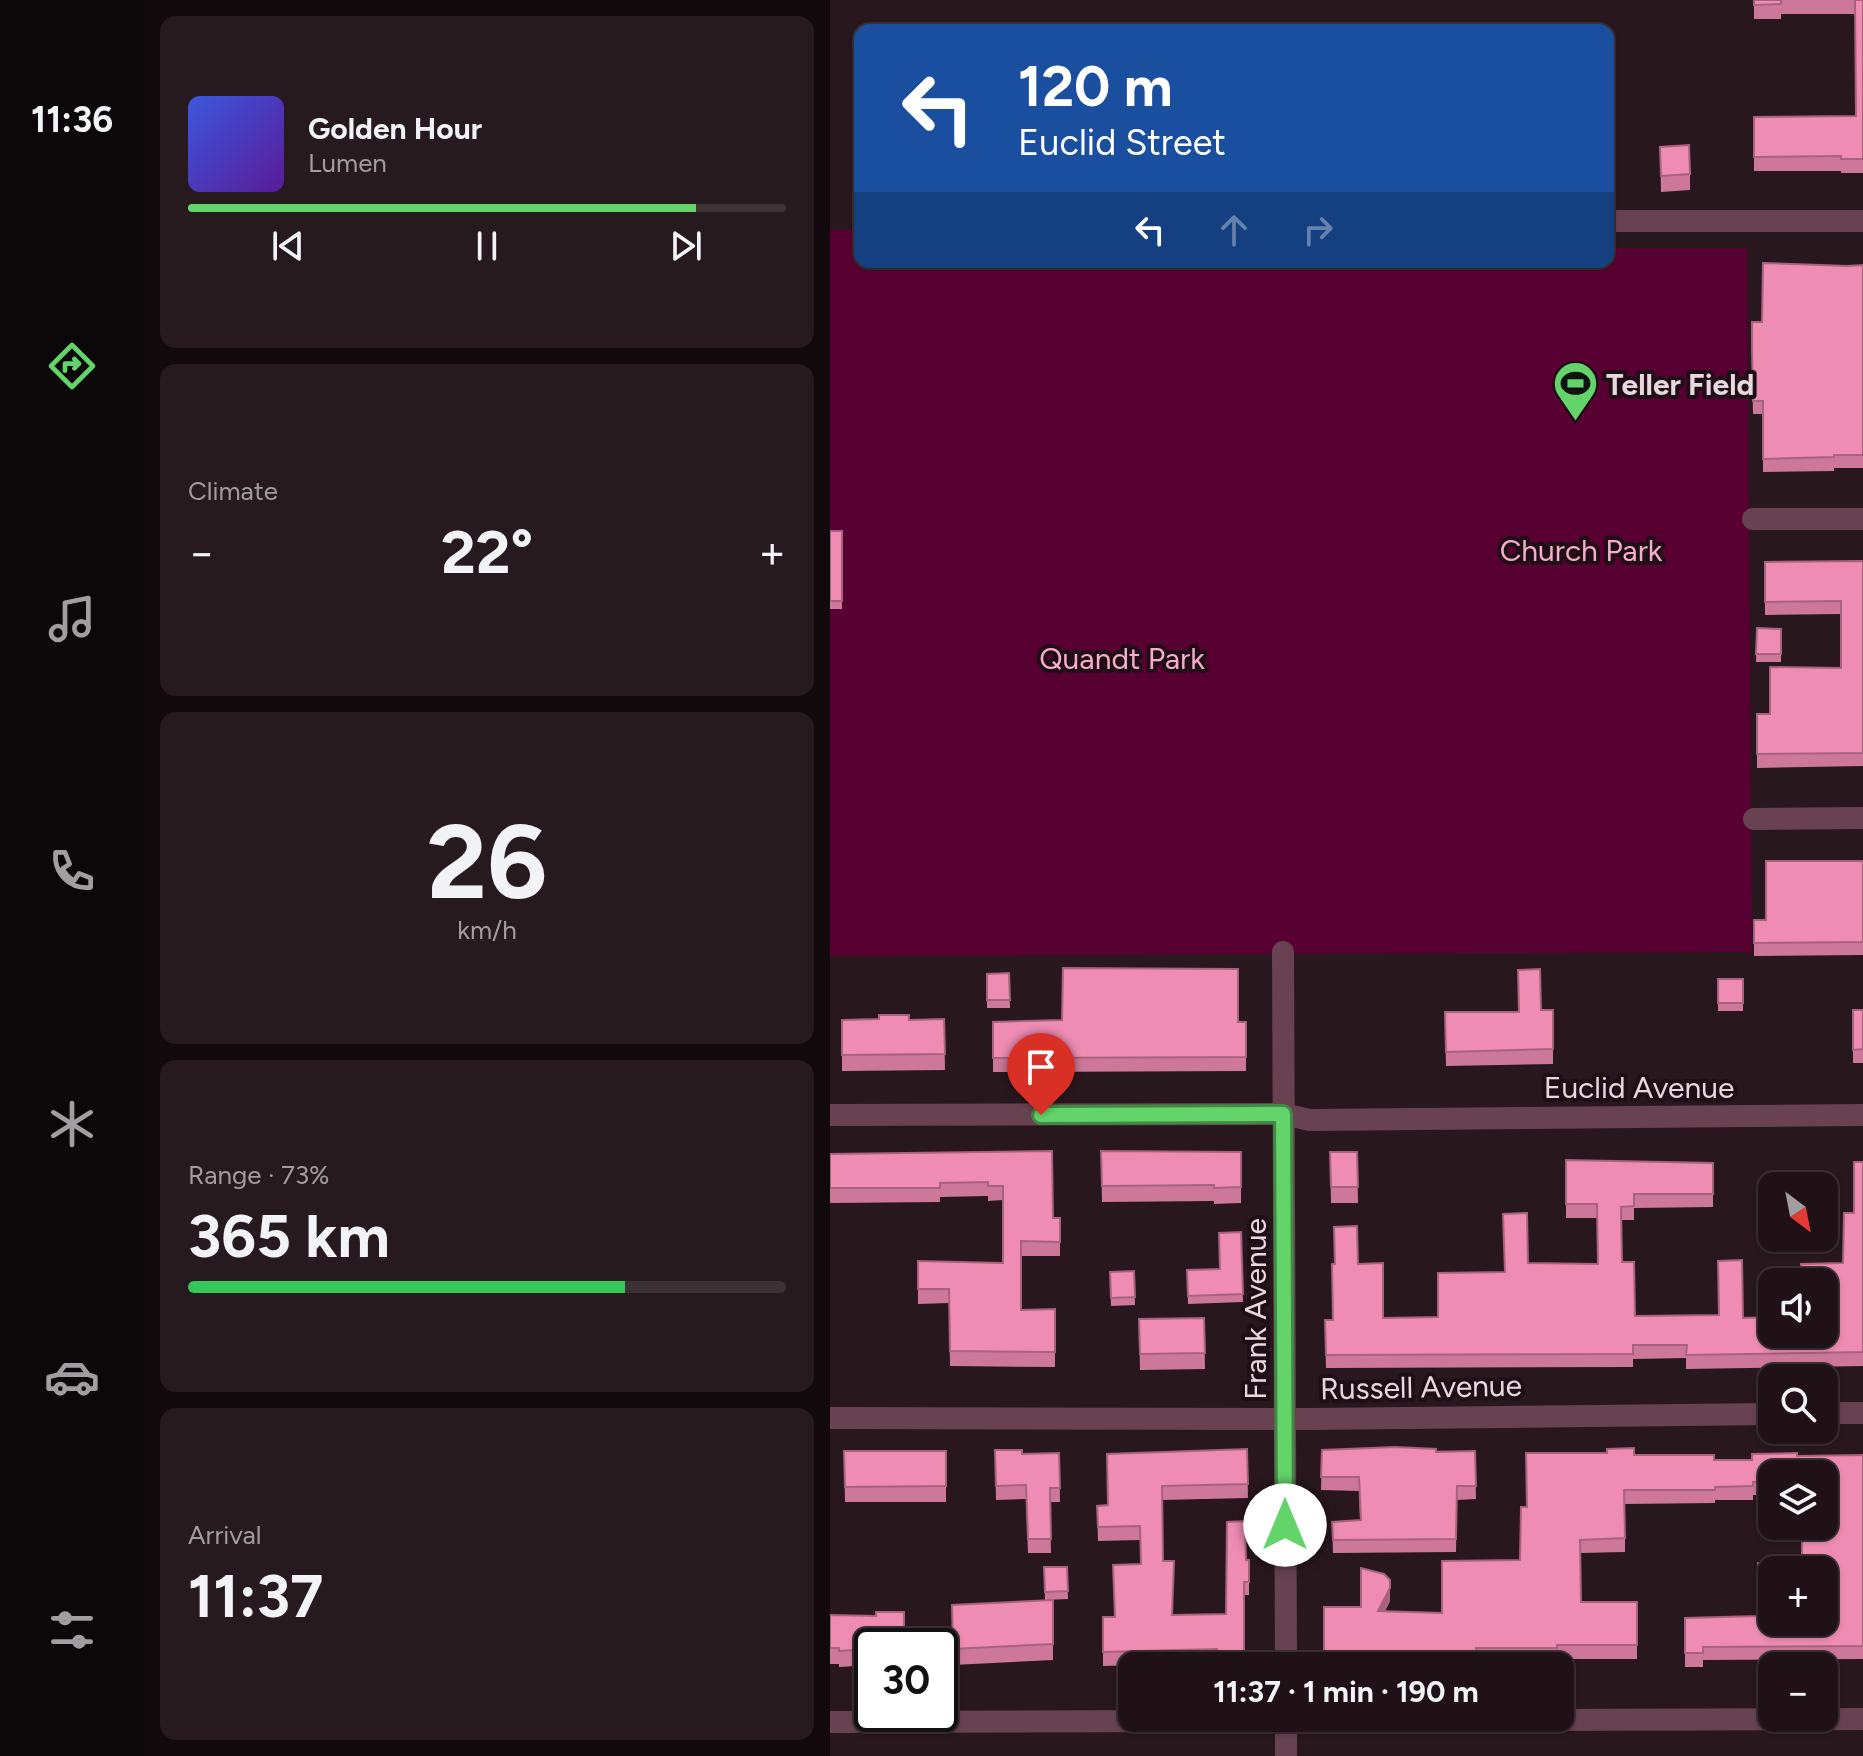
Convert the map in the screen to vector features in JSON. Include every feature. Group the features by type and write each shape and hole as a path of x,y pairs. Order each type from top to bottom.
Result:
{"street":[{"path":"1614,221 1863,221"},
{"path":"1753,519 1863,519"},
{"path":"1754,819 1863,818"},
{"name":"Frank Avenue","path":"1283,952 1286,1652"},
{"name":"Euclid Avenue","path":"830,1115 1283,1114 1310,1120 1863,1115"},
{"path":"1838,1413 1863,1413"},
{"name":"Russell Avenue","path":"830,1418 1758,1414"},
{"path":"1574,1719 1863,1719"},
{"path":"830,1722 1118,1720"},
{"path":"1286,1732 1286,1756"}],"green space":[{"name":"Quandt Park","path":"830,230 854,230 854,268 1614,268 1614,248 1747,248 1752,952 830,956"}],"building":[{"path":"1754,0 1781,0 1781,4 1754,5"},
{"path":"1855,0 1863,0 1863,159 1841,159 1841,156 1754,157 1754,117 1856,116"},
{"path":"1689,145 1690,174 1661,176 1660,147"},
{"path":"1763,263 1863,265 1863,455 1763,459 1763,401 1753,401 1752,322 1762,322"},
{"path":"830,531 842,531 842,601 830,601"},
{"path":"1863,561 1863,753 1757,754 1757,714 1770,714 1770,667 1841,668 1841,601 1765,602 1765,562"},
{"path":"1757,628 1781,629 1781,654 1756,654"},
{"path":"1766,861 1863,861 1863,942 1754,943 1754,920 1766,920"},
{"path":"1063,968 1238,969 1238,1022 1246,1022 1246,1057 993,1058 993,1022 1062,1020"},
{"path":"1540,969 1541,1010 1553,1010 1553,1049 1446,1052 1445,1012 1519,1012 1518,970"},
{"path":"1009,973 1010,1000 987,1000 987,974"},
{"path":"1718,979 1743,979 1743,1003 1718,1003"},
{"path":"1853,1010 1863,1010 1863,1049 1853,1050"},
{"path":"879,1015 909,1015 909,1020 944,1019 945,1054 842,1055 842,1020 879,1019"},
{"path":"1052,1151 1053,1218 1060,1218 1060,1242 1021,1241 1021,1310 1055,1309 1055,1352 950,1351 949,1289 918,1289 918,1261 1003,1263 1003,1186 988,1186 988,1182 940,1183 940,1188 830,1188 830,1154"},
{"path":"1101,1151 1241,1152 1241,1187 1102,1186"},
{"path":"1330,1152 1357,1152 1358,1187 1331,1187"},
{"path":"1566,1160 1713,1163 1713,1194 1634,1194 1634,1206 1621,1207 1622,1262 1634,1262 1635,1316 1719,1315 1718,1261 1742,1260 1743,1318 1758,1317 1758,1348 1838,1348 1838,1268 1801,1268 1801,1264 1843,1263 1844,1213 1854,1213 1854,1162 1863,1162 1863,1352 1686,1355 1687,1345 1633,1345 1633,1354 1326,1355 1325,1320 1333,1320 1334,1227 1357,1226 1358,1264 1383,1263 1383,1318 1438,1317 1438,1273 1505,1272 1503,1214 1527,1213 1528,1263 1598,1264 1597,1204 1566,1204"},
{"path":"1241,1232 1243,1294 1188,1296 1187,1270 1220,1269 1219,1233"},
{"path":"1134,1271 1135,1297 1111,1298 1110,1272"},
{"path":"1204,1318 1205,1353 1140,1354 1139,1319"},
{"path":"1634,1448 1634,1455 1714,1455 1714,1460 1752,1460 1752,1454 1863,1455 1863,1646 1703,1647 1703,1653 1685,1653 1685,1618 1758,1616 1758,1636 1838,1636 1838,1556 1802,1556 1802,1540 1838,1540 1838,1460 1758,1460 1758,1482 1753,1482 1753,1486 1715,1487 1715,1490 1624,1490 1625,1538 1580,1540 1581,1602 1637,1602 1637,1645 1476,1648 1476,1652 1324,1651 1324,1607 1361,1607 1361,1568 1384,1574 1390,1580 1390,1588 1378,1611 1442,1613 1442,1561 1520,1560 1521,1507 1527,1507 1526,1453 1607,1453 1607,1449"},
{"path":"1247,1449 1248,1484 1162,1486 1163,1561 1174,1561 1172,1615 1226,1614 1227,1522 1245,1521 1249,1582 1244,1582 1244,1651 1103,1652 1103,1617 1115,1617 1113,1565 1141,1564 1140,1526 1098,1527 1097,1506 1108,1505 1107,1454"},
{"path":"1436,1449 1436,1452 1475,1451 1476,1486 1457,1486 1456,1539 1333,1540 1332,1522 1361,1520 1359,1477 1321,1477 1322,1450"},
{"path":"995,1450 1022,1450 1022,1454 1059,1453 1060,1488 1050,1488 1051,1539 1028,1539 1026,1485 996,1486"},
{"path":"844,1451 946,1451 946,1486 845,1487"},
{"path":"1044,1567 1067,1567 1068,1591 1045,1592"},
{"path":"1053,1600 1053,1644 958,1649 958,1628 953,1628 952,1605"},
{"path":"876,1612 904,1612 904,1628 854,1628 854,1650 830,1648 830,1615 876,1616"}],"place":[{"name":"Teller Field","path":"1575,423"}],"route":[{"path":"1041,1115 1283,1114 1285,1525"}],"park label":[{"name":"Church Park","path":"1581,550"}]}
